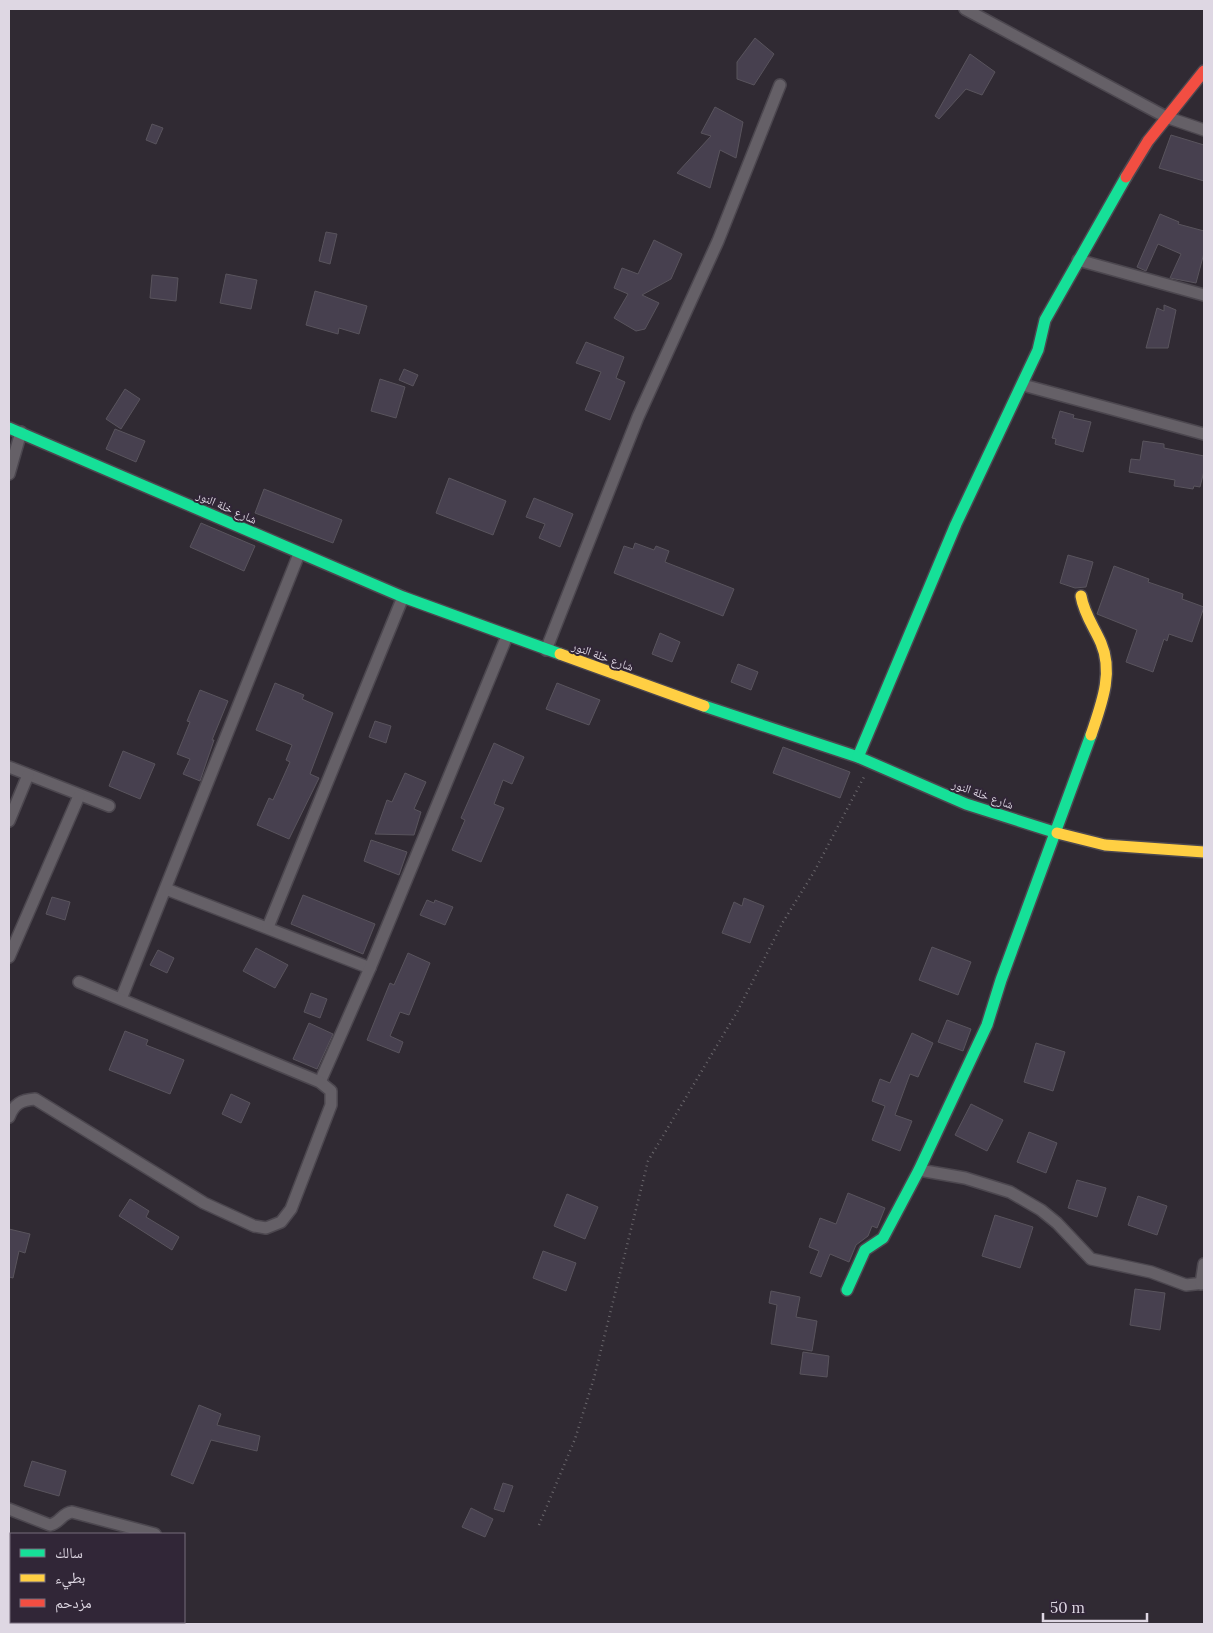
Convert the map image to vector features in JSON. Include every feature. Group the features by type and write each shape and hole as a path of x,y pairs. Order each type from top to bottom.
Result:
{"street":[{"path":"965,9 1166,116 1204,130"},
{"path":"858,757 956,524 1038,350 1045,320 1143,148 1166,116 1184,98 1204,71"},
{"path":"546,650 638,417 718,241 780,85"},
{"path":"1078,260 1204,295"},
{"path":"1023,385 1204,434"},
{"name":"شارع خلة النور","path":"9,428 403,598 685,700 858,757 966,804 1055,833 1105,845 1204,852"},
{"path":"9,474 21,432"},
{"path":"121,999 299,554"},
{"path":"848,1290 865,1250 882,1238 919,1170 987,1025 1001,980 1091,735 1102,697 1106,670 1103,646 1083,611 1081,596"},
{"path":"268,927 403,598"},
{"path":"320,1082 370,968 507,636"},
{"path":"9,767 79,796 109,806"},
{"path":"9,821 28,775"},
{"path":"9,957 79,796"},
{"path":"166,889 370,968"},
{"path":"9,1118 16,1104 24,1100 35,1099 204,1203 254,1226 266,1228 281,1222 291,1209 331,1105 331,1091 320,1082 79,982"},
{"path":"919,1170 965,1178 1010,1192 1041,1210 1057,1223 1091,1259 1151,1272 1165,1279 1186,1285 1202,1284 1204,1264"},
{"path":"9,1510 50,1525 55,1524 66,1513 72,1512 151,1533"}],"path":[{"path":"539,1525 575,1439 594,1378 648,1161 737,1012 783,922 814,872 853,800 870,762"}],"building":[{"path":"755,38 774,54 754,85 737,79 737,62"},
{"path":"970,54 995,72 982,95 966,89 939,119 935,116"},
{"path":"715,107 743,122 736,158 720,150 710,188 677,173 711,136 701,133"},
{"path":"152,124 163,128 156,144 146,140"},
{"path":"1171,135 1204,145 1204,181 1159,168"},
{"path":"1160,214 1179,222 1178,224 1204,231 1204,253 1196,283 1170,278 1181,254 1158,244 1146,271 1137,267"},
{"path":"326,232 337,234 330,264 319,261"},
{"path":"654,240 682,254 671,279 642,295 659,303 645,329 636,331 614,318 628,294 614,288 622,268 638,274"},
{"path":"226,274 257,280 251,309 220,303"},
{"path":"152,275 178,278 176,301 150,298"},
{"path":"315,291 367,306 359,334 339,328 338,334 306,325"},
{"path":"1164,305 1176,310 1168,348 1146,348 1157,308 1164,311"},
{"path":"586,342 624,357 616,378 625,382 610,420 585,410 601,372 576,363"},
{"path":"404,369 418,375 413,386 399,380"},
{"path":"380,379 405,387 396,418 371,411"},
{"path":"125,389 140,399 121,429 106,419"},
{"path":"1060,411 1074,415 1073,418 1091,422 1083,452 1055,444 1056,439 1052,438"},
{"path":"115,429 145,441 136,462 106,449"},
{"path":"1143,441 1164,444 1164,448 1204,456 1204,471 1200,487 1194,486 1193,489 1174,486 1175,480 1129,472 1131,459 1140,460"},
{"path":"449,478 506,501 493,535 436,513"},
{"path":"264,489 342,520 333,543 255,513"},
{"path":"534,498 573,514 560,547 539,538 545,524 526,517"},
{"path":"201,523 255,546 244,571 190,547"},
{"path":"635,543 654,550 656,546 669,551 665,562 734,589 723,616 614,573 624,546 633,549"},
{"path":"1068,555 1093,562 1086,587 1075,588 1060,583"},
{"path":"1114,566 1149,579 1148,582 1183,594 1182,599 1204,607 1192,642 1169,634 1167,641 1164,639 1153,672 1126,662 1137,630 1097,614"},
{"path":"660,633 680,642 672,662 652,654"},
{"path":"738,664 758,672 751,690 731,682"},
{"path":"275,683 304,695 302,699 333,713 310,774 319,778 289,839 257,825 269,798 273,800 290,762 286,760 292,745 256,730"},
{"path":"557,683 600,700 589,725 546,709"},
{"path":"200,690 228,701 212,740 214,740 200,781 183,774 190,759 177,754 190,722 187,721"},
{"path":"375,721 391,726 386,743 369,737"},
{"path":"494,743 524,757 512,784 503,780 494,804 504,808 481,862 452,850 465,820 461,818"},
{"path":"783,747 850,772 840,798 773,773"},
{"path":"123,751 155,764 140,799 109,786"},
{"path":"405,773 426,782 414,809 421,812 414,835 375,834 387,800 392,802"},
{"path":"371,840 407,852 399,875 364,861"},
{"path":"303,895 375,924 363,954 291,924"},
{"path":"52,897 70,902 65,920 46,914"},
{"path":"744,898 764,906 750,943 722,933 734,902 742,906"},
{"path":"427,900 434,903 435,900 453,907 445,925 420,915"},
{"path":"932,947 971,962 958,995 919,980"},
{"path":"256,948 288,965 275,988 243,971"},
{"path":"158,950 174,958 167,973 150,965"},
{"path":"408,953 430,963 409,1015 400,1012 390,1036 403,1042 399,1053 367,1040 390,983 394,985"},
{"path":"311,993 327,999 320,1018 304,1012"},
{"path":"947,1020 971,1029 963,1051 938,1042"},
{"path":"309,1023 333,1034 317,1069 293,1059"},
{"path":"125,1031 148,1040 146,1045 184,1060 170,1094 109,1070"},
{"path":"912,1033 933,1043 918,1077 910,1074 895,1115 912,1121 900,1151 872,1140 885,1106 872,1101 880,1079 890,1083"},
{"path":"1036,1043 1065,1052 1053,1091 1024,1082"},
{"path":"231,1094 250,1103 241,1123 222,1114"},
{"path":"971,1104 1003,1120 987,1151 955,1135"},
{"path":"1029,1132 1057,1143 1046,1173 1017,1162"},
{"path":"1077,1180 1106,1188 1097,1217 1068,1208"},
{"path":"848,1193 885,1208 877,1228 872,1226 868,1236 856,1245 849,1262 830,1254 821,1277 810,1273 819,1251 809,1247 820,1218 836,1224"},
{"path":"567,1194 598,1207 585,1239 554,1226"},
{"path":"1138,1196 1167,1206 1157,1235 1128,1225"},
{"path":"130,1199 149,1211 146,1217 179,1237 172,1250 119,1216"},
{"path":"995,1215 1033,1227 1020,1268 982,1256"},
{"path":"9,1229 30,1234 25,1253 19,1251 13,1278 9,1277"},
{"path":"543,1251 576,1263 566,1291 533,1278"},
{"path":"1135,1289 1165,1293 1160,1330 1130,1325"},
{"path":"771,1291 800,1297 796,1317 817,1321 812,1351 771,1344 777,1305 769,1303"},
{"path":"803,1352 829,1356 827,1377 800,1374"},
{"path":"199,1405 221,1414 217,1425 260,1436 257,1451 211,1440 193,1484 171,1475"},
{"path":"32,1461 66,1471 59,1496 24,1486"},
{"path":"503,1483 513,1486 504,1512 494,1509"},
{"path":"471,1508 493,1519 485,1537 462,1527"}],"traffic: fast":[{"path":"858,757 956,524 1038,350 1045,320 1126,177"},
{"path":"9,428 403,597 560,654"},
{"path":"704,706 858,757 966,804 1057,833"},
{"path":"847,1290 865,1250 883,1238 919,1170 987,1025 1001,980 1091,735"}],"traffic: slow":[{"path":"1081,596 1082,603 1105,654 1106,666 1105,689 1091,735"},
{"path":"560,654 704,706"},
{"path":"1057,833 1105,845 1204,852"}],"traffic: jam":[{"path":"1126,177 1148,141 1204,71"}]}
